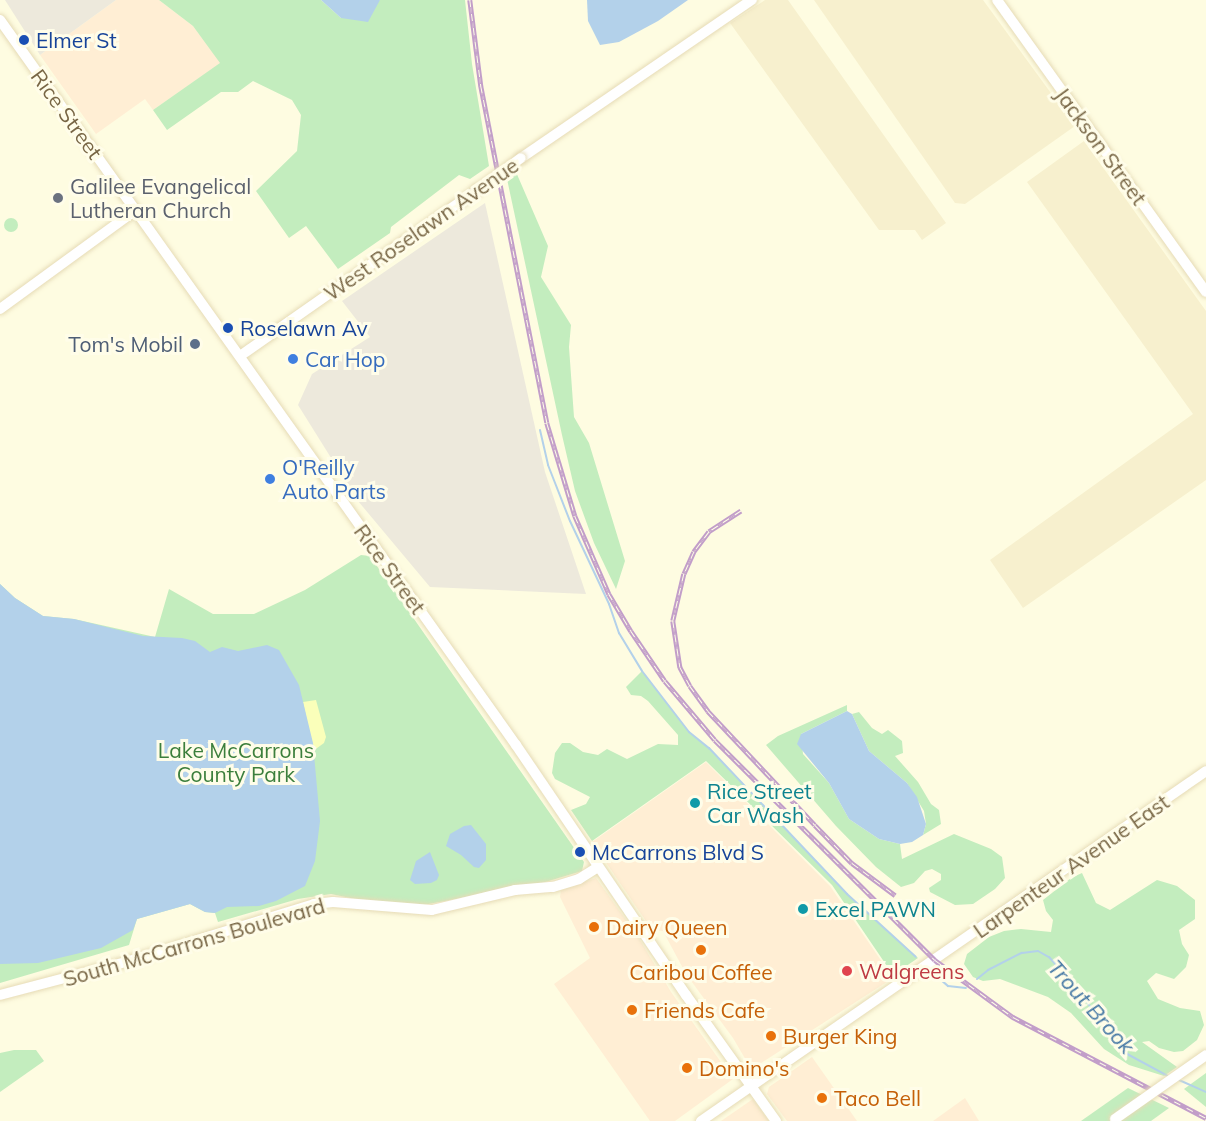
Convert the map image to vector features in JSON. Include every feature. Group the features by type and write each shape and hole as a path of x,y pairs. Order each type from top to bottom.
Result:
{"main road":[{"name":"West Roselawn Avenue","path":"240,356 601,101 752,0"},
{"name":"Jackson Street","path":"997,0 1206,292"},
{"name":"Rice Street","path":"0,20 516,745 598,867 776,1121"},
{"path":"0,309 136,210"},
{"name":"Larpenteur Avenue East","path":"701,1121 1206,771"},
{"name":"South McCarrons Boulevard","path":"0,995 126,962 314,904 333,902 432,910 515,891 553,887 579,879 598,867"},
{"path":"1114,1120 1206,1055"}],"shaded area":[{"path":"5,0 116,0 40,55"},
{"path":"116,0 159,0 193,26 221,63 153,110 145,99 96,134 40,55"},
{"path":"765,0 788,0 946,223 922,240 915,230 879,230 730,23"},
{"path":"814,0 983,0 1075,126 965,204 955,203"},
{"path":"1084,141 1206,311 1206,480 1023,608 990,560 1193,414 1027,182"},
{"path":"485,203 545,472 586,594 430,587 358,501 298,405 312,374 370,337 342,301"},
{"path":"706,762 830,886 893,978 758,1065 750,1067 733,1038 686,974 663,931 652,930 592,842"},
{"path":"596,878 637,935 671,992 733,1079 675,1121 650,1121 554,984 590,958 560,897 561,890"},
{"path":"812,1057 857,1121 787,1121 767,1094 769,1087"},
{"path":"965,1098 979,1121 933,1121"},
{"path":"753,1099 769,1121 721,1121"}],"green space":[{"path":"159,0 321,0 341,18 380,0 465,0 472,64 489,166 470,179 459,175 391,227 390,233 338,269 306,226 289,238 256,191 297,151 301,115 292,100 253,81 238,92 221,92 167,130 153,110 220,63 193,26"},
{"path":"516,172 548,246 541,277 571,325 569,347 574,417 589,443 625,561 616,589 594,543 575,491 507,179"},
{"path":"11,218 16,220 18,225 16,230 11,232 6,230 4,225 6,220"},
{"name":"Lake McCarrons County Park","path":"361,555 370,556 584,862 582,871 542,883 423,905 370,902 331,894 298,899 218,922 215,913 205,912 190,904 137,919 129,945 0,983 0,584 15,598 43,616 74,619 155,637 169,589 213,614 254,614 305,590"},
{"path":"642,671 689,732 709,748 847,894 918,958 893,975 832,885 706,761 592,841 571,810 586,804 590,797 555,779 552,773 555,753 562,743 570,743 583,752 598,755 607,749 627,759 658,744 678,745 678,735 648,701 641,696 631,695 626,687"},
{"path":"847,705 847,711 801,734 803,754 829,783 849,819 879,839 900,844 902,859 954,834 991,849 1002,857 1005,878 995,889 973,904 955,905 930,892 929,888 941,880 941,874 932,869 925,871 914,883 901,887 876,867 836,826 766,745 778,736"},
{"path":"859,712 872,728 882,734 888,730 902,741 903,753 895,756 918,782 931,804 939,810 941,824 923,835 926,824 924,811 907,783 869,751 852,714"},
{"path":"1082,873 1096,903 1110,910 1157,880 1177,886 1195,900 1195,919 1179,930 1182,944 1189,955 1186,967 1174,979 1156,973 1147,981 1158,999 1180,1008 1200,1011 1204,1025 1197,1040 1183,1051 1174,1052 1159,1048 1149,1041 1142,1042 1177,1067 1164,1076 1129,1065 1104,1049 1071,1013 1048,997 1000,979 983,981 973,977 964,964 967,954 989,937 1004,931 1021,929 1051,932 1053,920 1046,911 1043,900 1071,878"},
{"path":"14,1050 36,1050 44,1061 0,1092 0,1053"},
{"path":"1206,1073 1206,1107 1184,1089"},
{"path":"1128,1088 1169,1108 1151,1121 1081,1121"}],"sand":[{"path":"316,700 326,737 324,743 313,751 303,702"}],"water":[{"path":"321,0 380,0 368,22 341,18"},
{"path":"587,0 688,0 658,21 619,42 600,45 588,21"},
{"path":"0,584 15,598 43,616 74,619 143,636 182,638 195,641 210,652 222,647 238,651 267,645 279,650 299,685 313,743 320,821 315,861 305,886 276,901 259,906 227,907 215,913 205,912 190,904 137,919 133,930 101,948 38,963 0,964"},
{"path":"847,711 852,714 869,751 907,783 917,797 926,824 923,835 912,842 900,844 879,839 849,819 829,783 797,744 801,734"},
{"path":"471,825 486,844 486,860 479,868 474,867 461,855 446,846 450,834 464,826"},
{"path":"430,852 439,875 437,880 431,883 415,884 410,880 416,861"}],"waterway":[{"name":"Trout Brook","path":"540,430 548,465 570,521 609,604 619,633 642,671 689,732 709,748 847,894 916,957"},
{"name":"Trout Brook","path":"977,979 988,970 1022,953 1038,951 1049,957 1077,988 1116,1043 1129,1055 1168,1076"},
{"name":"Trout Brook","path":"933,973 948,986 966,988"},
{"name":"Trout Brook","path":"1179,1080 1206,1092"}],"railway":[{"path":"470,0 481,86 547,423 575,516 609,594 631,631 665,681 715,740 935,960 1013,1017 1206,1118"},
{"path":"741,511 709,532 694,552 684,574 673,621 680,667 708,711 815,825 852,863 895,895"}],"place":[{"name":"Elmer St","path":"24,40"},
{"name":"Galilee Evangelical Lutheran Church","path":"58,198"},
{"name":"Roselawn Av","path":"228,328"},
{"name":"Tom's Mobil","path":"195,344"},
{"name":"Car Hop","path":"293,359"},
{"name":"O'Reilly Auto Parts","path":"270,479"},
{"name":"Rice Street Car Wash","path":"695,803"},
{"name":"McCarrons Blvd S","path":"580,852"},
{"name":"Excel PAWN","path":"803,909"},
{"name":"Dairy Queen","path":"594,927"},
{"name":"Caribou Coffee","path":"701,950"},
{"name":"Walgreens","path":"847,971"},
{"name":"Friends Cafe","path":"632,1010"},
{"name":"Burger King","path":"771,1036"},
{"name":"Domino's","path":"687,1068"},
{"name":"Taco Bell","path":"822,1098"}]}
